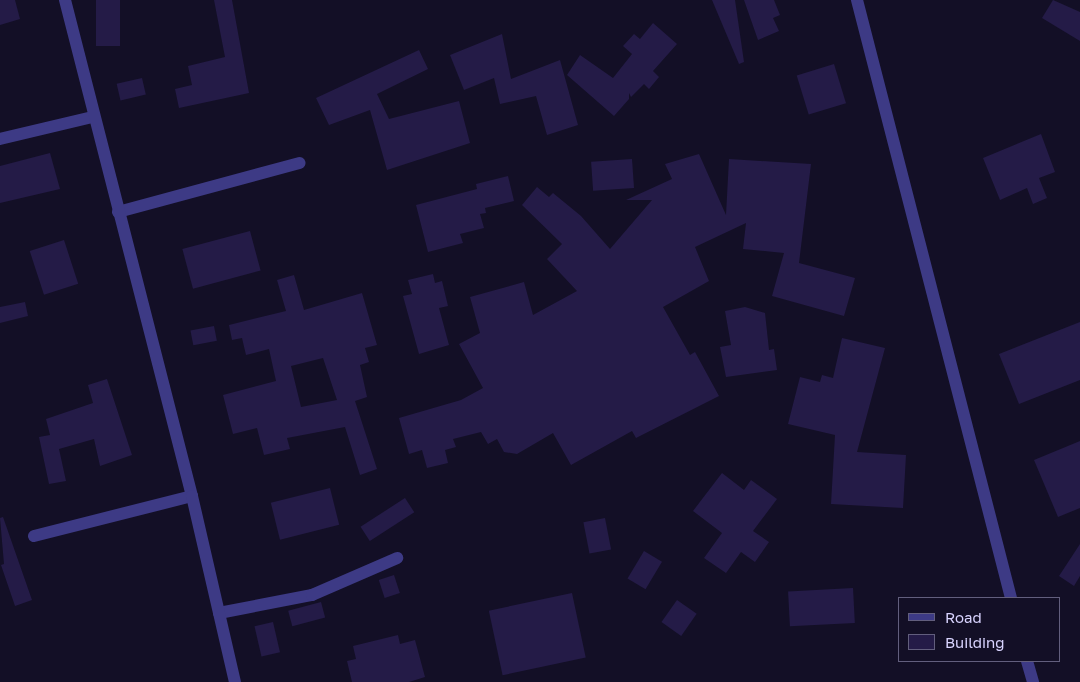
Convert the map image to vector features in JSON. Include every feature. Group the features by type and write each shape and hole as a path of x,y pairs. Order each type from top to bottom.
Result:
{"street":[{"path":"65,0 92,116 192,496 235,682"},
{"path":"857,0 1011,597"},
{"path":"0,139 92,116"},
{"path":"118,212 299,162"},
{"path":"34,536 192,496"},
{"path":"219,613 312,595 397,558"},
{"path":"1027,662 1033,682"}],"building":[{"path":"0,0 15,0 20,19 0,25"},
{"path":"96,0 120,0 120,46 96,46"},
{"path":"214,0 232,0 249,93 179,108 175,89 192,85 188,66 225,57"},
{"path":"712,0 735,0 744,62 739,64"},
{"path":"744,0 774,0 780,15 773,18 779,31 758,40"},
{"path":"1053,0 1080,12 1080,41 1042,18"},
{"path":"653,23 677,44 653,71 659,77 649,89 644,84 631,97 629,93 629,99 614,116 567,75 580,55 613,78 632,54 623,46 634,34 640,39"},
{"path":"502,34 511,79 560,60 578,125 547,135 536,96 500,104 494,78 464,90 450,55"},
{"path":"419,50 428,69 377,94 389,119 459,101 470,143 387,170 370,110 329,125 316,98"},
{"path":"834,64 846,103 809,115 797,75"},
{"path":"142,78 146,95 120,100 117,84"},
{"path":"1041,134 1055,172 1039,178 1047,198 1033,204 1027,188 1000,200 983,158"},
{"path":"50,153 60,189 0,203 0,166"},
{"path":"699,154 726,215 729,159 811,164 799,263 855,278 844,316 772,296 784,253 743,249 746,223 695,247 709,281 663,307 690,355 695,352 719,396 636,438 632,431 571,465 553,433 517,454 504,452 497,439 488,444 481,432 453,439 456,447 445,450 448,463 427,468 422,450 409,454 399,418 461,400 483,388 459,344 480,333 470,297 524,282 533,315 577,291 547,259 562,244 522,205 537,187 549,197 553,193 581,216 610,249 652,200 626,200 672,179 665,164"},
{"path":"632,159 634,188 593,191 591,162"},
{"path":"508,176 514,201 485,208 486,213 480,214 484,228 460,234 463,243 428,252 416,205 477,189 476,184"},
{"path":"250,231 261,271 193,289 182,249"},
{"path":"64,240 78,284 44,295 30,251"},
{"path":"433,274 435,283 442,281 448,306 439,308 449,345 419,354 403,296 412,294 408,280"},
{"path":"294,275 304,310 362,293 377,345 365,348 369,362 360,365 367,397 355,401 377,469 360,475 345,427 287,438 290,449 264,455 257,428 233,434 223,395 276,381 269,349 246,355 242,338 232,340 229,325 286,311 277,280","holes":["323,358 337,400 301,407 291,366"]},
{"path":"25,302 28,316 0,323 0,307"},
{"path":"745,307 765,313 769,350 774,349 777,370 726,377 720,347 731,345 725,311"},
{"path":"1080,322 1080,380 1019,404 999,354"},
{"path":"214,326 217,341 193,345 190,331"},
{"path":"842,338 885,348 857,452 906,455 903,508 831,504 835,435 788,424 800,377 820,382 822,375 833,378"},
{"path":"107,379 132,455 100,466 94,439 59,449 66,481 49,484 39,437 50,435 46,419 93,403 88,385"},
{"path":"1080,441 1080,508 1058,517 1034,460"},
{"path":"722,473 744,490 751,480 777,499 753,531 769,542 755,562 741,552 726,573 704,558 722,533 693,511"},
{"path":"330,488 339,525 280,540 271,503"},
{"path":"405,498 414,512 370,541 361,527"},
{"path":"3,517 32,600 15,606 1,565 4,564 0,518"},
{"path":"605,518 611,549 590,554 583,522"},
{"path":"1080,544 1080,576 1074,586 1059,576"},
{"path":"644,551 662,562 646,589 628,578"},
{"path":"394,575 400,593 385,598 379,580"},
{"path":"853,588 855,623 790,626 788,591"},
{"path":"572,593 586,658 503,675 489,611"},
{"path":"677,600 697,614 681,636 662,622"},
{"path":"321,602 325,617 292,626 288,611"},
{"path":"273,622 280,652 261,656 254,626"},
{"path":"398,635 400,644 415,640 425,677 409,682 352,682 347,661 356,659 353,646"}]}
